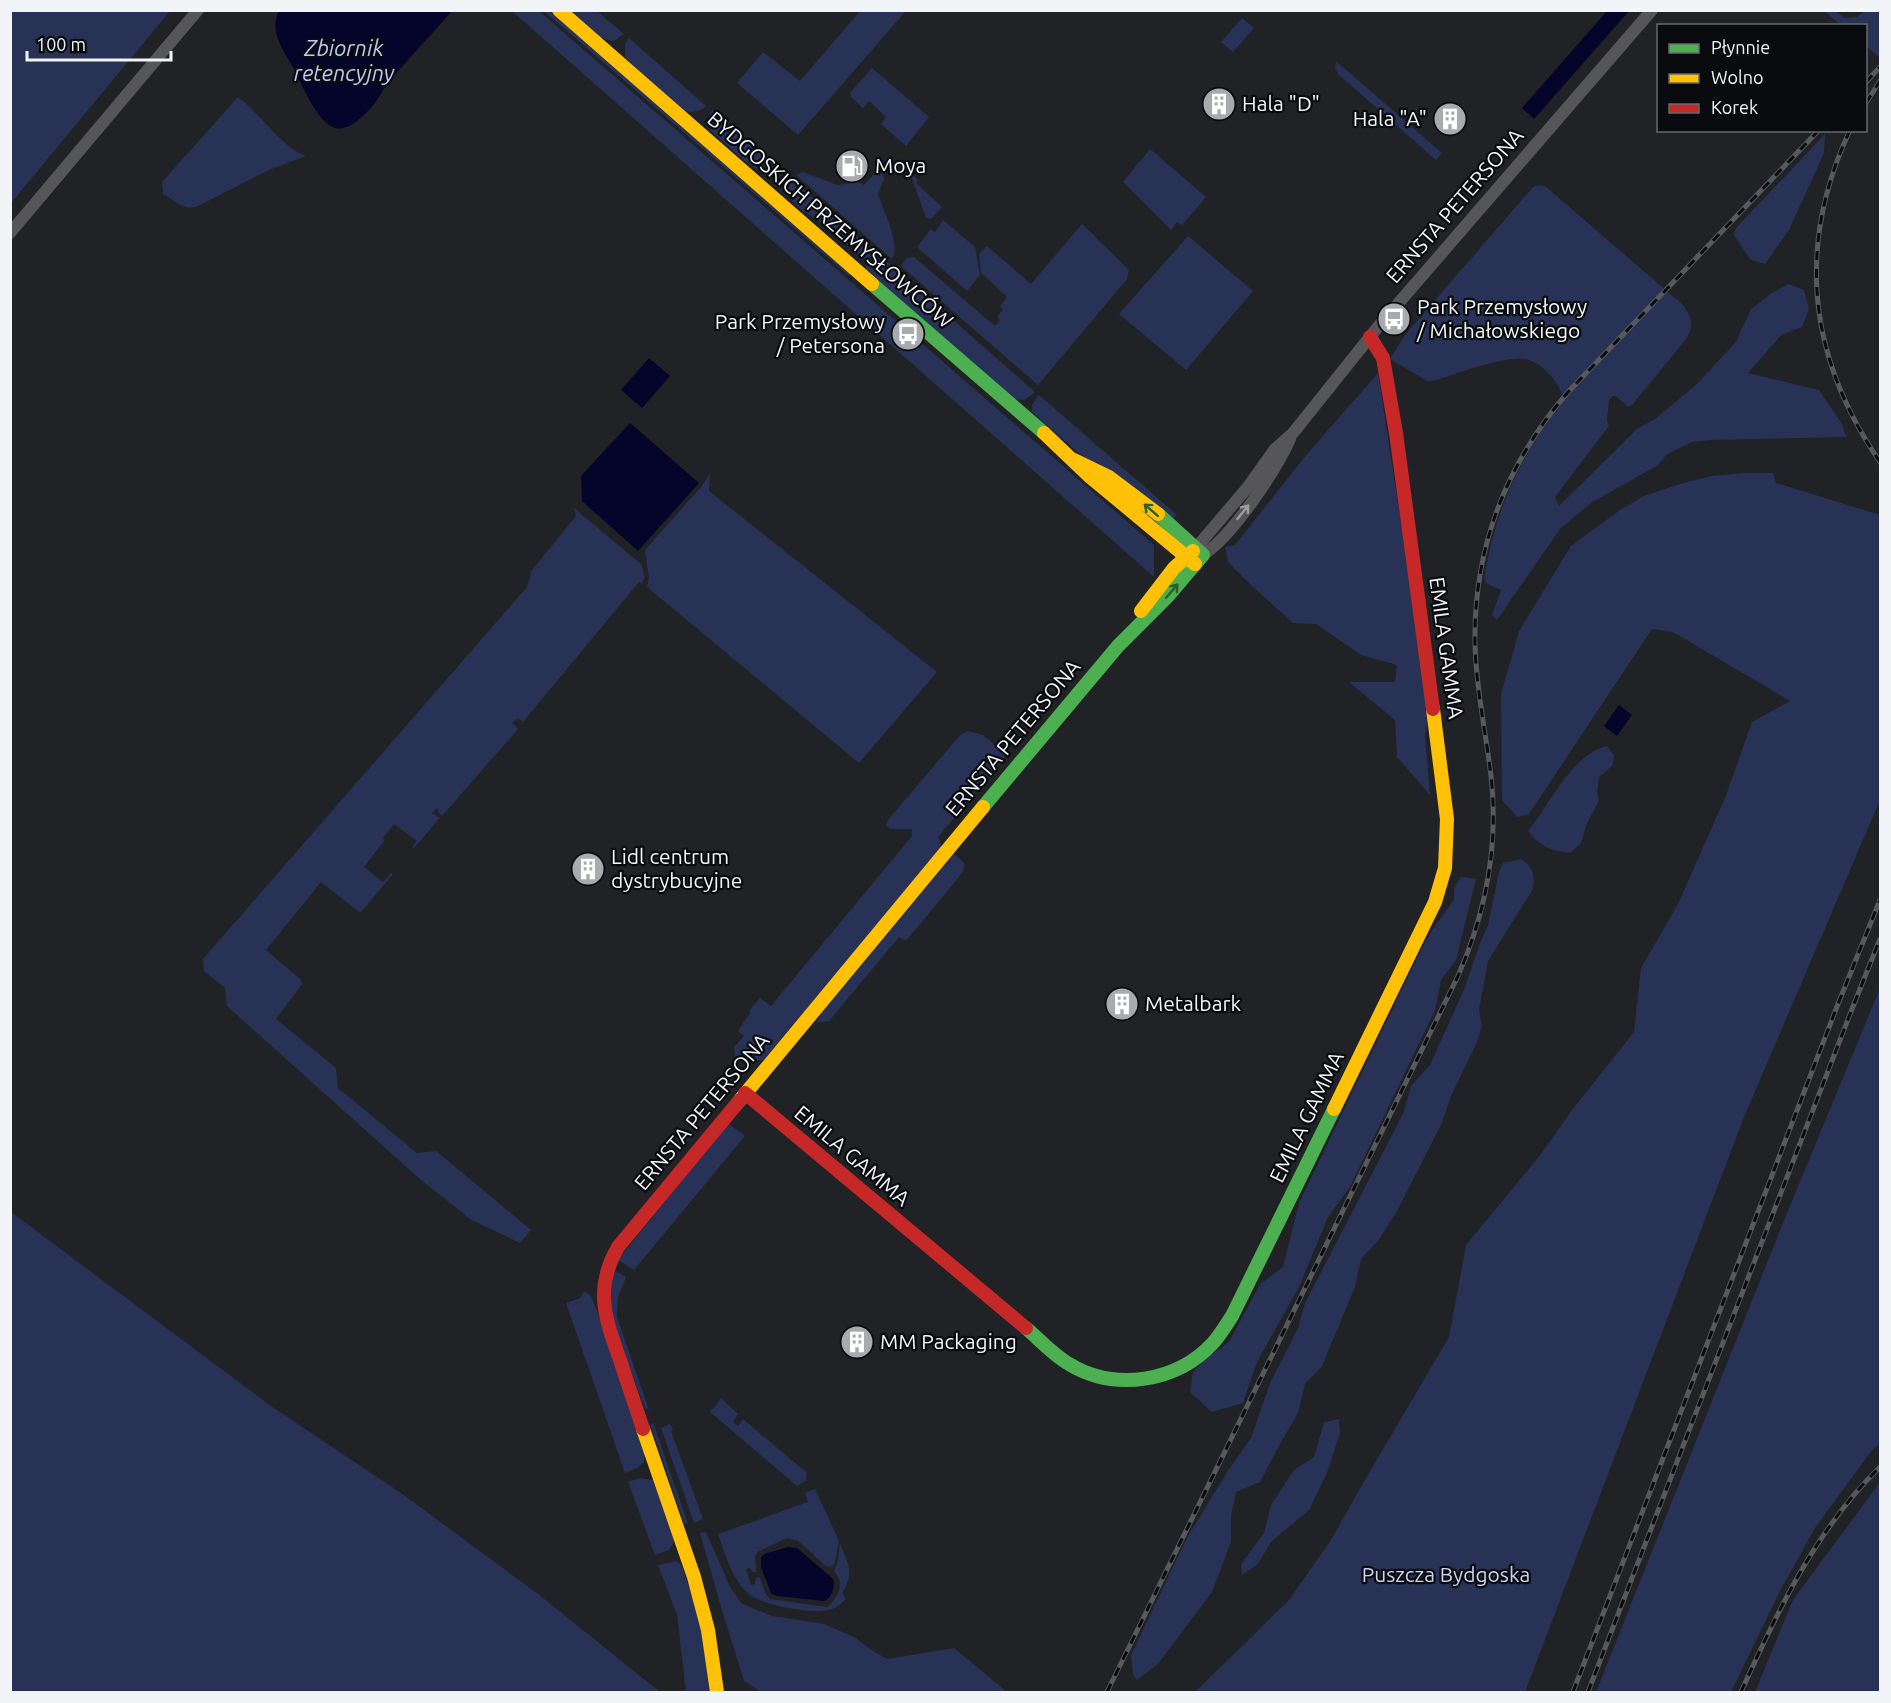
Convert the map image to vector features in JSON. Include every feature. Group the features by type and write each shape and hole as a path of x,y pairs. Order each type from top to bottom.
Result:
{"street":[{"path":"10,233 198,10"},
{"name":"BYDGOSKICH PRZEMYSŁOWCÓW","path":"559,10 1074,459 1088,475 1195,556"},
{"name":"ERNSTA PETERSONA","path":"717,1692 708,1630 694,1577 607,1323 602,1302 606,1270 618,1247 1057,717 1118,646 1159,606 1275,449 1293,433 1370,337 1652,10"},
{"name":"EMILA GAMMA","path":"745,1093 1023,1328 1075,1368 1116,1380 1143,1380 1181,1368 1213,1344 1241,1299 1346,1086 1435,902 1445,868 1447,819 1399,456 1383,358 1370,337"}],"green space":[{"path":"861,10 906,11 798,135 737,83 763,52 800,81"},
{"path":"10,11 170,11 11,203"},
{"path":"512,11 539,11 1154,545 1154,577"},
{"path":"544,11 550,11 852,273 851,275 848,275"},
{"path":"567,11 597,11 624,34 614,41 607,40 589,30"},
{"path":"1824,11 1835,11 1845,18 1857,17 1865,11 1880,11 1880,54 1878,57 1867,47 1867,24 1840,24"},
{"path":"1242,18 1254,28 1233,52 1221,42"},
{"path":"629,38 706,106 695,112 683,111 625,58 625,44"},
{"path":"1336,61 1442,153 1436,160 1339,75 1335,68"},
{"path":"872,68 929,117 906,146 881,124 886,117 869,101 863,108 851,97 850,93"},
{"path":"238,97 288,145 306,156 269,170 198,206 188,208 163,194 162,182"},
{"path":"712,110 783,172 774,176 770,175 755,168 739,156 711,131 709,120"},
{"path":"1825,134 1824,153 1789,230 1765,264 1751,260 1733,234 1736,228"},
{"path":"1150,149 1206,197 1182,225 1177,222 1171,230 1123,182"},
{"path":"803,172 838,185 857,181 864,185 873,175 883,173 884,179 878,194 893,236 892,259 796,175"},
{"path":"912,174 918,180 916,183 942,207 931,219 926,218"},
{"path":"792,180 873,250 874,253 868,260 865,260 828,228 830,226 826,223 824,225 798,207 790,195 789,188"},
{"path":"1545,186 1683,305 1691,321 1691,329 1687,338 1632,405 1628,407 1616,396 1609,400 1607,421 1609,426 1555,497 1559,506 1638,428 1655,419 1696,385 1736,342 1751,309 1772,293 1789,284 1804,290 1809,309 1802,327 1781,335 1748,373 1819,390 1842,424 1846,437 1710,440 1692,442 1667,454 1658,465 1591,503 1560,529 1497,620 1492,615 1501,590 1487,584 1484,579 1495,531 1502,507 1522,462 1564,401 1562,394 1555,381 1544,369 1525,359 1503,360 1429,382 1390,359 1405,335 1533,187"},
{"path":"943,220 975,247 980,275 967,291 917,247 931,229 935,232"},
{"path":"1082,224 1129,270 1127,279 1038,385 901,266 907,258 914,257 995,326 1000,320 997,316 1003,310 1000,306 1007,297 981,273 979,254 987,246 1031,284"},
{"path":"1188,236 1253,291 1186,370 1119,314"},
{"path":"876,255 879,255 1035,392 1024,400 1014,399 864,269"},
{"path":"1378,373 1430,711 1425,734 1430,795 1397,757 1395,720 1349,682 1395,682 1397,665 1361,655 1316,624 1293,623 1228,562 1225,547 1235,545 1307,454"},
{"path":"1039,395 1177,515 1171,522 1077,452 1032,412 1032,405"},
{"path":"710,473 709,491 937,672 859,763 647,587 649,578 645,550 702,486"},
{"name":"Puszcza Bydgoska","path":"1773,473 1776,483 1880,515 1880,800 1744,1117 1525,1692 1195,1692 1289,1600 1329,1543 1449,1337 1466,1245 1541,1154 1572,1110 1634,1032 1641,968 1678,904 1725,798 1752,722 1790,701 1673,632 1652,629 1529,814 1517,817 1502,800 1501,694 1519,631 1571,546 1620,510 1644,496 1683,483 1712,476"},
{"path":"574,508 641,564 645,577 642,583 639,582 523,722 518,718 512,723 518,729 442,816 437,808 432,813 440,818 414,848 412,847 417,841 394,824 364,867 383,882 391,873 393,874 362,911 359,912 321,882 266,950 301,980 302,984 276,1019 336,1068 338,1088 417,1153 436,1151 531,1230 520,1243 470,1219 421,1180 227,1006 225,988 204,971 203,959 527,587 532,570 576,516"},
{"path":"968,731 983,735 1003,752 1004,758 938,837 942,847 763,1060 735,1062 734,1047 744,1036 738,1031 750,1013 749,1011 760,998 771,1006 912,836 912,829 890,829 886,825 888,820 960,735"},
{"path":"1607,746 1614,755 1613,765 1599,777 1597,793 1599,801 1587,823 1581,843 1570,853 1557,851 1541,844 1528,831 1572,770 1594,751"},
{"path":"952,852 964,863 963,872 906,941 899,937 829,1021 816,1023 826,1003"},
{"path":"1521,859 1532,871 1533,889 1488,961 1479,1010 1482,1026 1477,1042 1451,1096 1442,1123 1397,1211 1378,1241 1361,1259 1355,1287 1322,1366 1305,1384 1298,1413 1260,1482 1236,1492 1231,1516 1231,1542 1212,1592 1158,1664 1137,1680 1133,1675 1131,1655 1188,1536 1251,1438 1270,1383 1298,1328 1305,1303 1404,1112 1411,1086 1430,1065 1465,987 1488,925 1503,863"},
{"path":"1461,877 1476,879 1456,960 1441,980 1435,1010 1350,1187 1328,1217 1299,1287 1257,1362 1243,1403 1212,1412 1190,1392 1193,1372 1229,1342 1260,1284 1283,1267 1299,1203 1419,954 1432,930 1454,900 1454,888"},
{"path":"1880,988 1880,1444 1872,1450 1815,1528 1780,1591 1731,1692 1596,1692 1783,1223"},
{"path":"728,1123 745,1136 634,1270 618,1260"},
{"path":"11,1212 271,1406 401,1493 538,1594 660,1692 11,1692"},
{"path":"613,1269 626,1277 618,1297 617,1317 649,1410 645,1408 619,1340 609,1299"},
{"path":"584,1291 591,1296 594,1303 645,1446 644,1462 625,1473 566,1303 580,1298"},
{"path":"721,1398 738,1414 733,1422 738,1426 743,1419 807,1473 806,1480 797,1486 709,1411"},
{"path":"1339,1419 1340,1433 1327,1473 1309,1510 1271,1542 1258,1564 1242,1575 1241,1564 1264,1533 1271,1505 1294,1470 1314,1457 1324,1422"},
{"path":"653,1422 688,1524 684,1523 651,1426"},
{"path":"670,1424 703,1519 694,1523 661,1428"},
{"path":"640,1478 653,1480 675,1540 669,1550 655,1555 628,1482"},
{"path":"1880,1482 1880,1692 1755,1692 1793,1600"},
{"path":"815,1489 839,1541 835,1563 831,1567 826,1566 798,1541 787,1538 757,1552 756,1572 750,1568 746,1569 751,1585 755,1584 756,1577 760,1578 765,1593 770,1599 827,1607 835,1599 840,1587 834,1570 838,1561 840,1543 849,1568 848,1580 842,1593 846,1599 835,1608 817,1611 779,1606 757,1599 738,1582 726,1558 718,1534 808,1502 805,1493"},
{"path":"706,1532 730,1587 742,1604 772,1616 824,1624 856,1638 887,1659 954,1648 1007,1692 761,1692 744,1681 700,1533"},
{"path":"676,1561 681,1564 701,1621 711,1692 686,1692 677,1615 658,1565"}],"water":[{"name":"Zbiornik retencyjny","path":"279,10 452,11 391,79 371,108 352,124 339,129 328,124 316,111 282,48 275,26"},
{"path":"1607,11 1629,11 1534,119 1522,108"},
{"path":"649,358 670,376 642,408 621,390"},
{"path":"630,423 699,483 638,551 582,501 581,476"},
{"path":"1619,705 1632,715 1617,736 1604,726"},
{"path":"788,1547 797,1548 833,1579 833,1589 827,1600 777,1596 771,1593 761,1567 761,1557"}],"railway":[{"path":"1867,81 1880,67"},
{"path":"1867,101 1880,81"},
{"path":"1107,1692 1458,976 1476,928 1488,878 1493,828 1491,776 1476,661 1476,609 1487,541 1511,478 1527,448 1569,391 1817,132"},
{"path":"1849,132 1833,173 1822,216 1817,258 1818,300 1825,341 1837,382 1856,422 1880,462"},
{"path":"1573,1692 1880,900"},
{"path":"1588,1692 1880,939"},
{"path":"1741,1692 1784,1602 1817,1544 1857,1491 1880,1467"}],"traffic: fast":[{"path":"872,284 1044,433"},
{"path":"983,807 1118,646 1168,596 1203,555 1158,514"},
{"path":"1026,1328 1069,1364 1087,1373 1106,1378 1145,1379 1182,1367 1198,1356 1213,1343 1232,1316 1334,1109"}],"traffic: slow":[{"path":"559,10 872,284"},
{"path":"1044,433 1088,475 1195,564"},
{"path":"1074,460 1109,477 1158,514"},
{"path":"1141,611 1174,568 1193,551"},
{"path":"1334,1109 1435,902 1445,868 1447,819 1433,709"},
{"path":"740,1100 983,807"},
{"path":"643,1429 694,1577 708,1630 717,1692"}],"traffic: jam":[{"path":"1370,337 1383,358 1396,433 1433,709"},
{"path":"745,1093 1026,1328"},
{"path":"643,1429 604,1305 604,1291 610,1263 618,1247 740,1100"}],"place":[{"name":"Hala \"D\"","path":"1219,104"},
{"name":"Hala \"A\"","path":"1450,119"},
{"name":"Moya","path":"852,166"},
{"name":"Park Przemysłowy / Michałowskiego","path":"1394,319"},
{"name":"Park Przemysłowy / Petersona","path":"908,334"},
{"name":"Lidl centrum dystrybucyjne","path":"588,869"},
{"name":"Metalbark","path":"1122,1004"},
{"name":"MM Packaging","path":"857,1342"}]}
